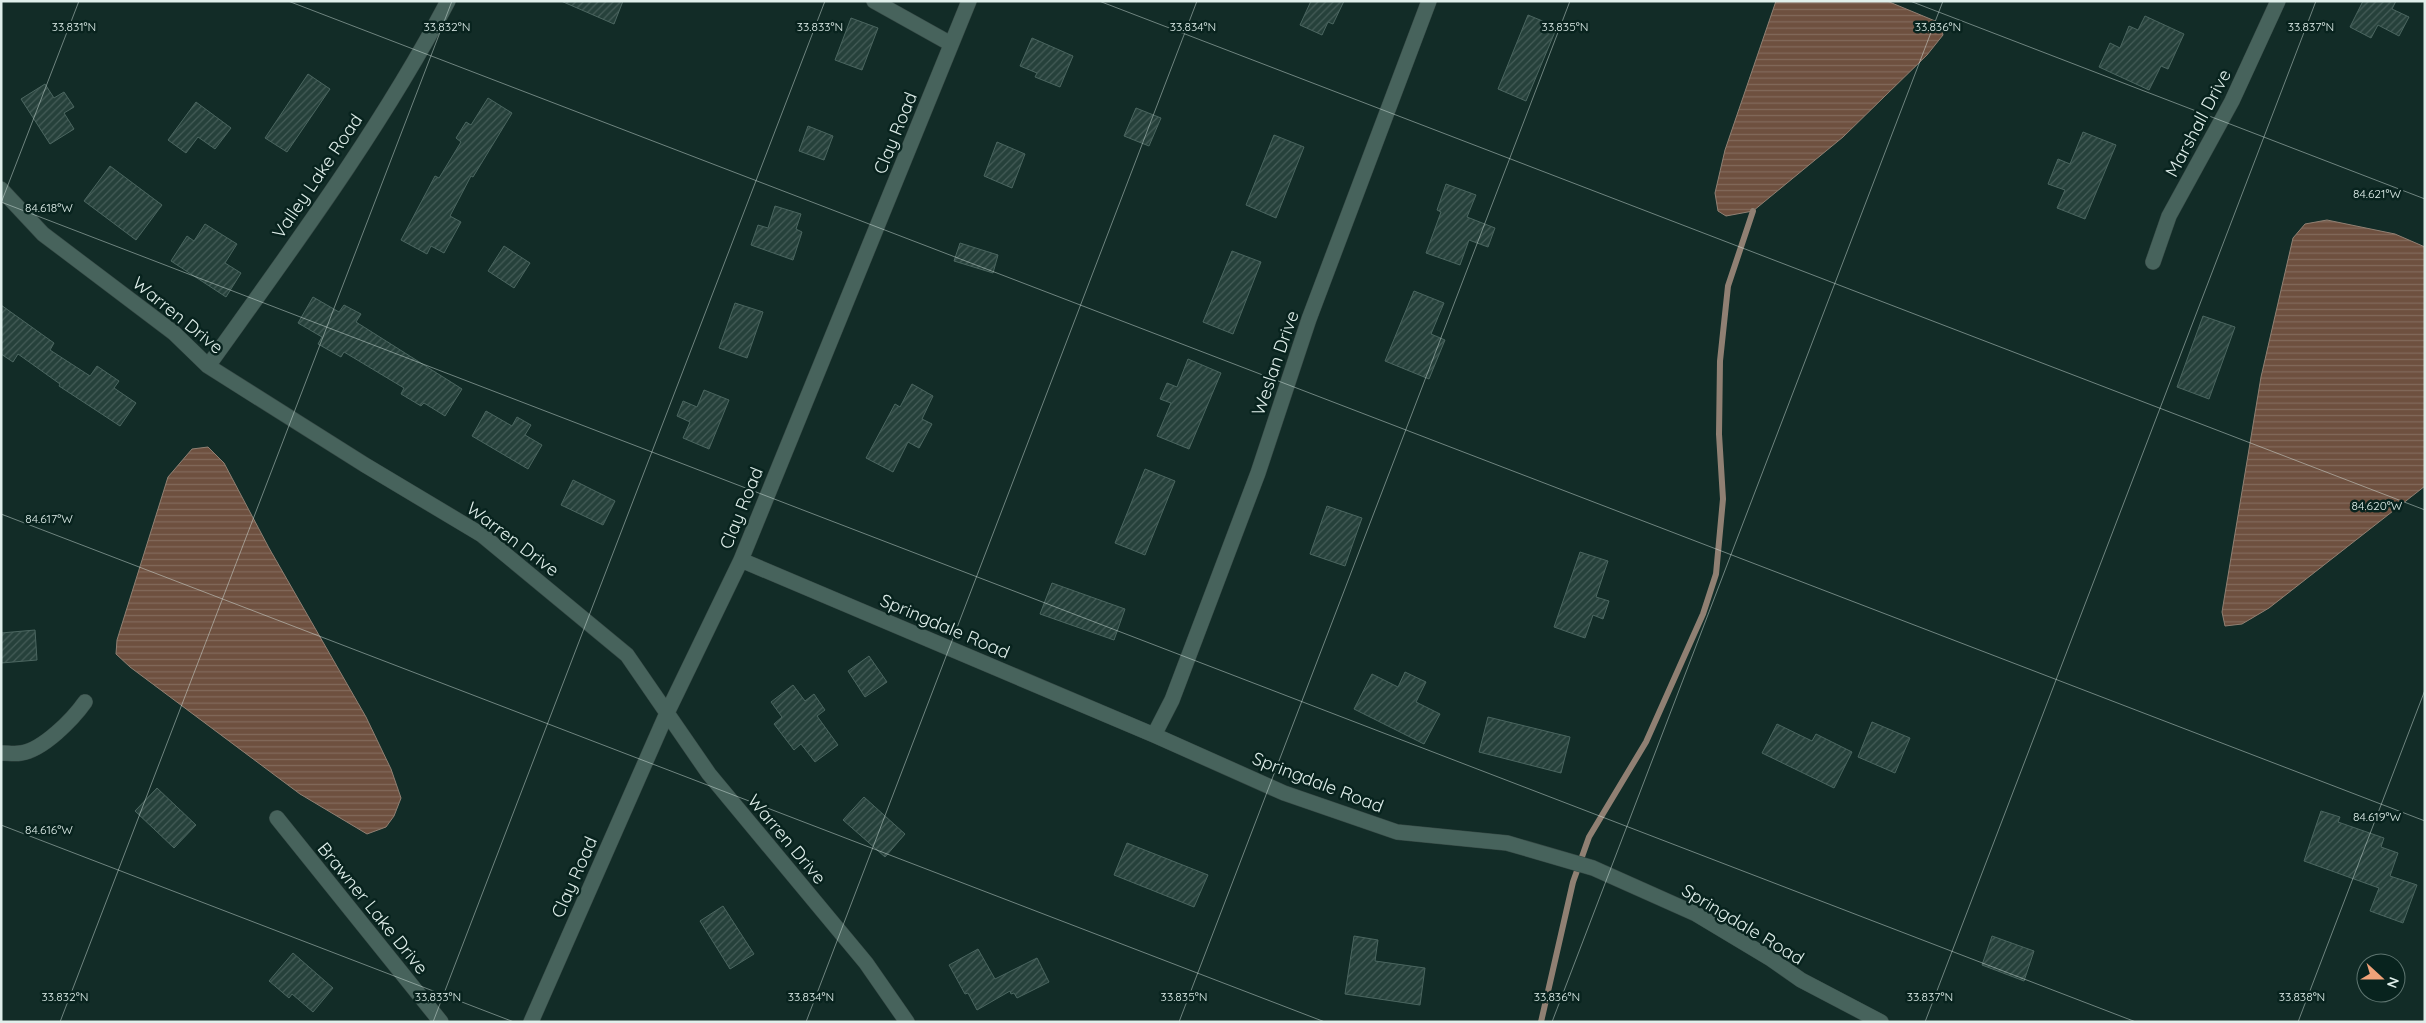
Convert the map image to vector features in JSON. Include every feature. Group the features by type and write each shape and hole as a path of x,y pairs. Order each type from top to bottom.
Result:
{"street":[{"name":"Valley Lake Road","path":"208,366 314,218 417,60 448,1"},
{"path":"874,1 951,44"},
{"name":"Clay Road","path":"531,1022 667,713 741,560 969,1"},
{"name":"Weslan Drive","path":"1154,735 1172,700 1258,473 1309,319 1429,1"},
{"name":"Marshall Drive","path":"2153,262 2169,216 2232,101 2278,1"},
{"name":"Warren Drive","path":"1,189 43,234 174,333 208,366 365,465 482,535 627,655 709,774 866,963 907,1022"},
{"name":"Springdale Road","path":"741,560 1154,735 1284,793 1398,832 1507,843 1593,868 1696,914 1771,959 1801,980 1881,1022"},
{"path":"1,753 22,754 45,741 74,716 85,702"},
{"name":"Brawner Lake Drive","path":"277,818 441,1022"}],"shaded area":[{"path":"1776,1 1887,1 1940,23 1943,35 1927,55 1843,137 1753,211 1726,216 1718,211 1715,193 1725,150"},
{"path":"2327,220 2395,234 2425,247 2425,486 2269,608 2242,624 2225,626 2222,612 2261,377 2293,238 2305,224"},
{"path":"208,447 224,463 269,548 366,717 391,769 401,798 394,816 386,827 367,834 300,794 130,667 116,654 117,640 168,477 192,449"}],"building":[{"path":"561,1 623,1 614,24"},
{"path":"1311,1 1344,1 1333,24 1328,22 1322,35 1300,25"},
{"path":"2363,1 2396,1 2392,9 2409,17 2399,36 2378,25 2371,38 2350,27"},
{"path":"1528,15 1557,27 1526,101 1498,89"},
{"path":"2145,16 2184,34 2168,69 2161,66 2149,90 2099,67 2110,43 2120,48 2129,26 2138,30"},
{"path":"851,18 878,28 862,70 835,60"},
{"path":"1032,38 1073,56 1060,87 1035,77 1037,73 1020,66"},
{"path":"308,74 330,89 287,152 265,138"},
{"path":"45,84 54,98 64,92 74,107 64,113 74,129 50,144 21,99"},
{"path":"488,98 512,113 473,177 471,176 450,216 461,222 444,253 431,246 427,254 401,240 435,176 439,178 461,142 456,138 466,122 471,125"},
{"path":"196,102 231,128 215,149 198,137 186,153 168,140"},
{"path":"1136,108 1161,118 1149,146 1124,136"},
{"path":"808,126 833,136 824,160 799,151"},
{"path":"2083,132 2116,145 2085,219 2057,208 2065,190 2048,184 2058,159 2070,164"},
{"path":"1274,135 1304,147 1276,218 1246,205"},
{"path":"997,142 1025,154 1012,188 984,176"},
{"path":"110,166 162,205 136,240 84,201"},
{"path":"1446,184 1476,195 1467,217 1495,228 1488,247 1469,240 1460,265 1426,253 1441,212 1437,210"},
{"path":"775,206 801,214 796,229 802,232 793,260 751,245 758,225 768,228"},
{"path":"205,224 237,244 225,263 241,273 226,297 171,261 187,236 194,241"},
{"path":"960,243 998,255 993,273 954,261"},
{"path":"504,246 530,263 514,288 488,271"},
{"path":"1232,251 1261,262 1233,334 1203,322"},
{"path":"1414,291 1444,303 1431,334 1445,340 1429,379 1385,361"},
{"path":"313,297 339,312 344,305 361,314 356,322 462,389 445,416 424,403 421,406 401,394 404,388 344,352 341,357 318,344 322,337 298,323"},
{"path":"735,303 763,312 747,358 719,348"},
{"path":"1,305 54,343 50,350 90,376 97,366 119,381 114,388 136,403 120,426 59,386 60,384 18,354 13,362 1,354"},
{"path":"2203,316 2235,327 2209,399 2177,387"},
{"path":"1188,359 1221,373 1189,449 1157,436 1171,403 1160,399 1167,383 1177,387"},
{"path":"912,384 933,396 922,419 932,424 919,448 908,442 893,472 866,458 895,404 900,407"},
{"path":"704,390 729,400 709,449 683,438 690,422 677,416 683,401 697,407"},
{"path":"486,411 512,426 517,417 531,425 525,435 542,445 528,469 472,436"},
{"path":"1145,469 1175,481 1145,555 1115,543"},
{"path":"573,480 615,501 603,525 561,505"},
{"path":"1327,506 1362,518 1345,566 1310,554"},
{"path":"1580,552 1608,561 1596,597 1609,601 1603,619 1593,615 1585,638 1554,627"},
{"path":"1052,583 1125,609 1114,640 1040,614"},
{"path":"35,630 37,660 1,663 1,633"},
{"path":"869,656 887,682 865,697 848,671"},
{"path":"1405,672 1426,682 1416,702 1440,714 1424,744 1354,709 1372,674 1398,687"},
{"path":"793,685 805,701 814,694 825,710 817,716 838,745 815,762 801,744 794,750 774,724 782,717 771,702"},
{"path":"1488,717 1570,737 1561,773 1479,752"},
{"path":"1872,722 1910,738 1895,773 1858,757"},
{"path":"1777,724 1812,741 1816,734 1852,752 1834,788 1762,753"},
{"path":"157,788 196,825 174,848 135,811"},
{"path":"864,797 905,834 885,857 843,820"},
{"path":"2321,811 2340,817 2338,822 2384,838 2381,847 2398,853 2390,876 2417,885 2403,923 2370,911 2379,888 2304,861"},
{"path":"1127,843 1208,875 1194,907 1114,875"},
{"path":"723,906 754,954 730,969 700,921"},
{"path":"1354,936 1378,940 1375,961 1425,968 1420,1005 1345,994"},
{"path":"1992,936 2034,951 2024,981 1982,965"},
{"path":"978,949 995,979 1037,958 1049,982 1017,998 1010,991 977,1010 968,993 965,994 949,965"},
{"path":"293,953 333,988 313,1012 292,994 289,998 269,981"}],"waterway":[{"path":"1541,1022 1573,882 1589,837 1646,742 1703,614 1716,574 1723,499 1719,434 1720,361 1728,286 1753,211"}]}
